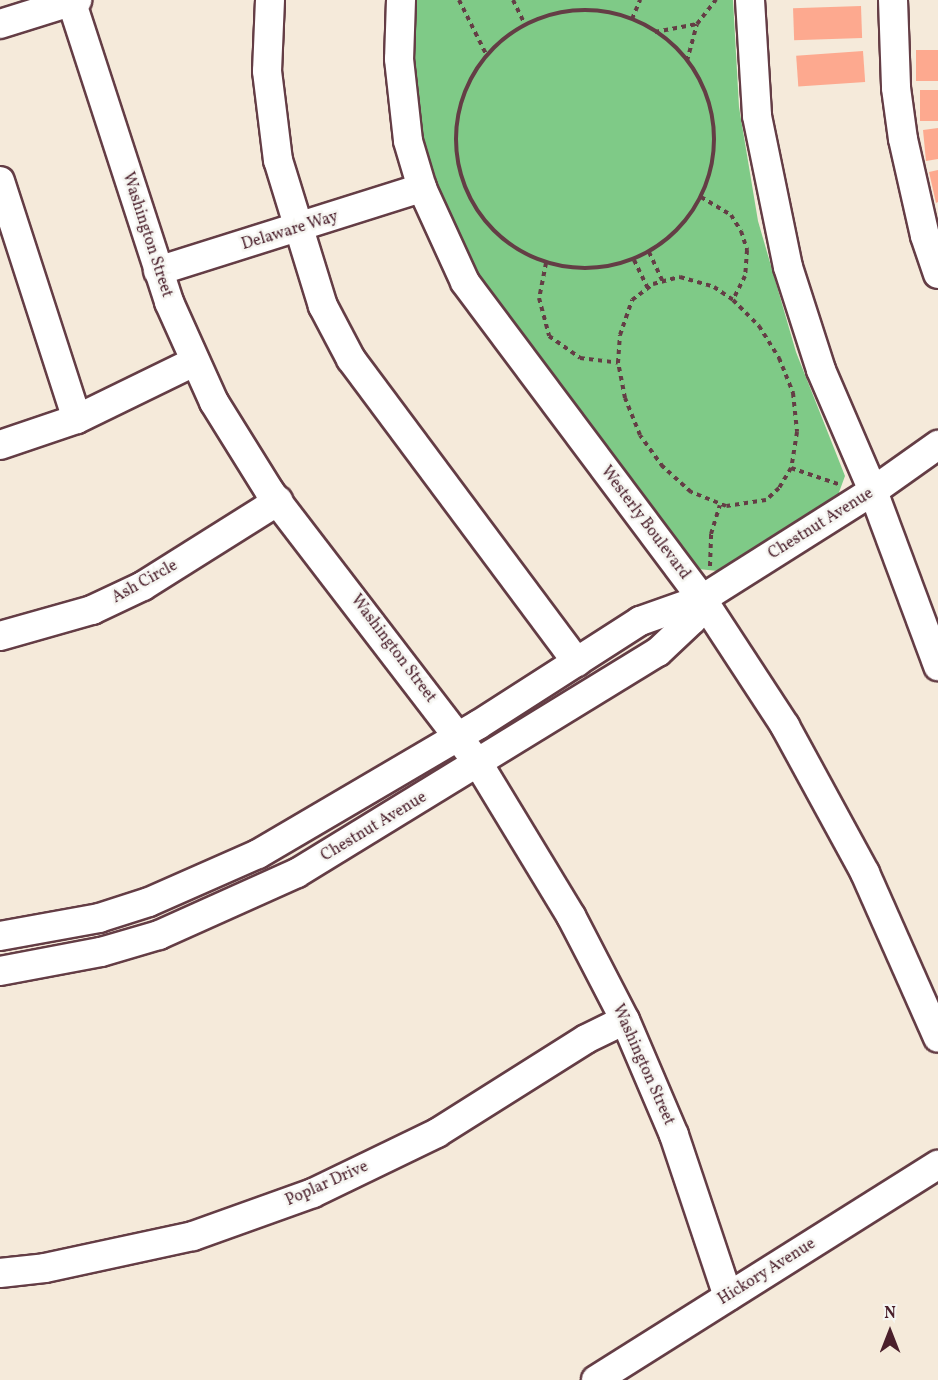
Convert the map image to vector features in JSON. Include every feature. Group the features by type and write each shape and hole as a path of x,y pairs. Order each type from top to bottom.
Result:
{"street":[{"path":"270,0 267,71 278,160 296,230 323,306 351,359 577,662"},
{"name":"Westerly Boulevard","path":"401,0 399,59 408,141 422,188 465,282 495,326 706,587 865,873 938,1038"},
{"path":"750,0 756,116 788,267 821,370 873,491 938,666"},
{"path":"893,0 896,88 903,139 925,236 938,274"},
{"path":"0,24 73,1"},
{"name":"Washington Street","path":"73,1 158,271 194,363 214,402 278,501 478,763 571,916 625,1020 674,1135 728,1296"},
{"path":"0,181 77,419"},
{"name":"Delaware Way","path":"158,271 296,230 422,188"},
{"path":"0,445 77,419 194,363"},
{"name":"Chestnut Avenue","path":"0,936 99,918 209,878 258,854 458,734 478,726 640,621 706,587 873,491 938,445"},
{"name":"Ash Circle","path":"0,636 92,610 143,586 278,501"},
{"name":"Chestnut Avenue","path":"0,971 101,952 159,935 216,912 297,873 658,652 692,620 706,587"},
{"name":"Poplar Drive","path":"0,1273 45,1268 193,1236 313,1193 436,1133 586,1039 625,1020"},
{"name":"Hickory Avenue","path":"596,1380 938,1165"}],"path":[{"path":"459,0 487,56"},
{"path":"513,0 524,23"},
{"path":"632,19 640,0"},
{"path":"687,62 697,24 716,0"},
{"path":"585,11 632,19 655,32 687,62 702,84 714,126 710,169 701,197 666,240 634,260 585,268 546,263 504,241 476,209 459,169 455,127 466,86 487,56 524,23 585,11"},
{"path":"655,32 697,24"},
{"path":"701,197 731,215 741,231 747,250 745,276 733,300"},
{"path":"649,252 662,280"},
{"path":"634,260 647,287"},
{"path":"546,263 538,298 549,336 580,358 618,363"},
{"path":"694,279 733,300 759,326 779,358 793,393 798,432 791,468 779,488 765,500 746,506 720,505 691,492 663,467 640,435 625,398 618,363 627,313 632,300 647,287 662,280 694,279"},
{"path":"791,468 844,486"},
{"path":"706,587 711,534 720,505"}],"green space":[{"path":"414,0 733,0 739,107 758,221 796,352 845,476 838,495 718,571 698,569 480,281 440,201 427,161 412,67"}],"building":[{"path":"861,6 862,38 794,40 793,8"},
{"path":"916,50 938,50 938,81 916,81"},
{"path":"863,51 865,82 798,87 796,56"},
{"path":"920,90 938,90 938,121 920,121"},
{"path":"938,128 938,159 926,161 923,130"},
{"path":"938,170 938,202 936,203 929,172"}]}
